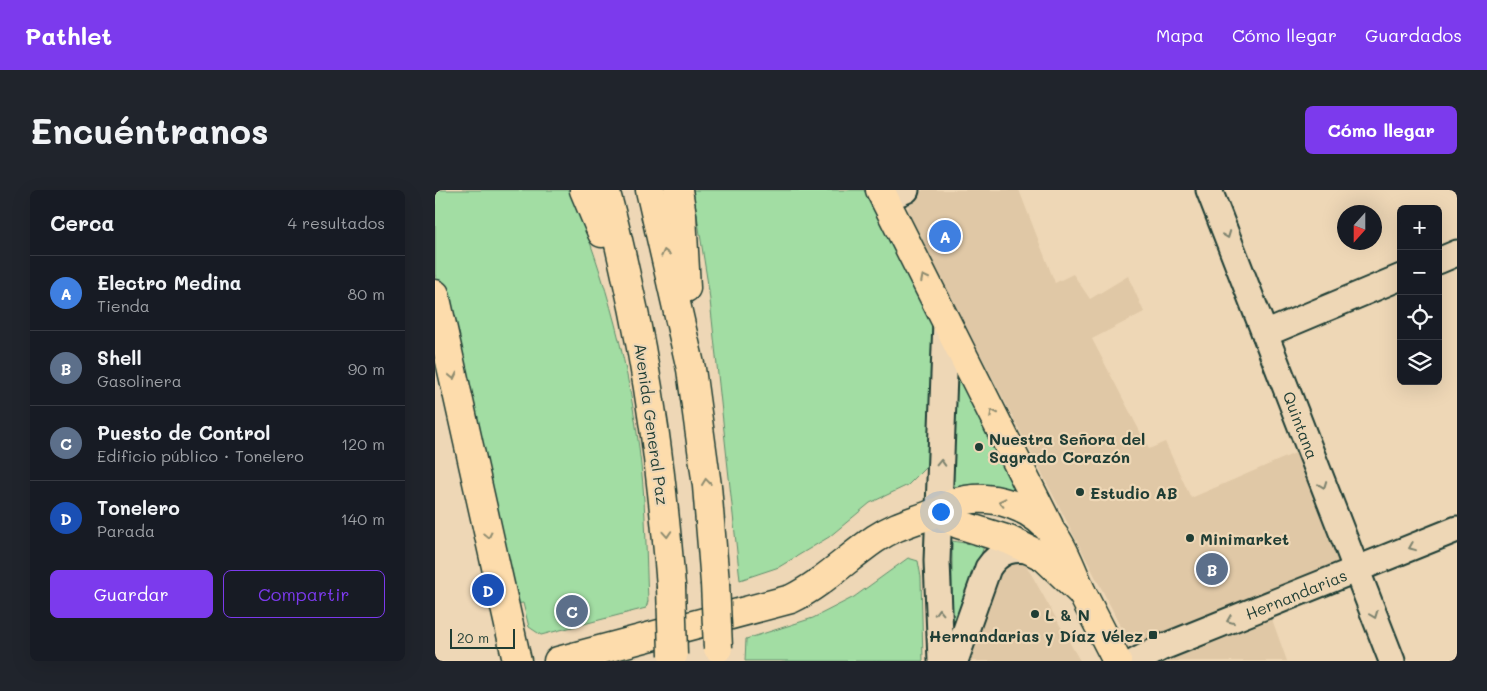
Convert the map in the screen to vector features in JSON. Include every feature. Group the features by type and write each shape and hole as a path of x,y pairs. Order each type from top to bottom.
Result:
{"main road":[{"path":"584,190 635,313"},
{"name":"Avenida General Paz","path":"605,190 635,313 653,407 663,483 671,586 673,658"},
{"path":"650,190 691,369"},
{"path":"678,190 682,215 691,369 707,486 715,583 718,655"},
{"path":"890,193 1045,544 1044,557 1082,593 1117,661"},
{"path":"435,294 517,661"},
{"path":"558,661 791,599 824,580 873,541 897,525 939,512 958,524 994,534 1045,544"}],"street":[{"name":"Quintana","path":"1209,190 1392,661"},
{"path":"1442,259 1457,253"},
{"path":"1265,334 1397,279"},
{"path":"941,661 937,561 946,321"},
{"name":"Hernandarias","path":"1136,661 1161,648 1457,530"},
{"path":"955,661 982,584 994,559 1005,551 1045,544"}],"shaded area":[{"path":"923,190 1019,190 1055,283 1073,274 1090,299 1128,276 1144,312 1092,339 1149,449 1165,442 1191,498 1300,451 1341,551 1338,562 1331,570 1140,646 1128,640 910,218 908,209 911,200 917,193"},
{"path":"1018,561 1026,565 1080,661 966,661 1001,565"},
{"path":"1269,611 1287,661 1160,661"}],"green space":[{"path":"435,190 570,190 606,290 631,395 637,430 644,499 648,601 646,608 541,635 529,627 523,603 515,604 435,274"},
{"path":"693,190 864,190 932,321 932,461 908,485 870,503 829,537 779,567 740,580 709,291"},
{"path":"953,350 1031,505 951,498"},
{"path":"952,541 984,546 952,641"},
{"path":"908,558 918,561 921,577 923,661 745,661 746,639 813,618 854,597"}],"place":[{"name":"Electro Medina","path":"945,236"},
{"name":"Nuestra Señora del Sagrado Corazón","path":"979,447"},
{"name":"Estudio AB","path":"1080,492"},
{"name":"Minimarket","path":"1190,538"},
{"name":"Shell","path":"1212,569"},
{"name":"Tonelero","path":"488,590"},
{"name":"Puesto de Control","path":"572,611"},
{"name":"L & N","path":"1035,614"},
{"name":"Hernandarias y Díaz Vélez","path":"1153,635"}]}
